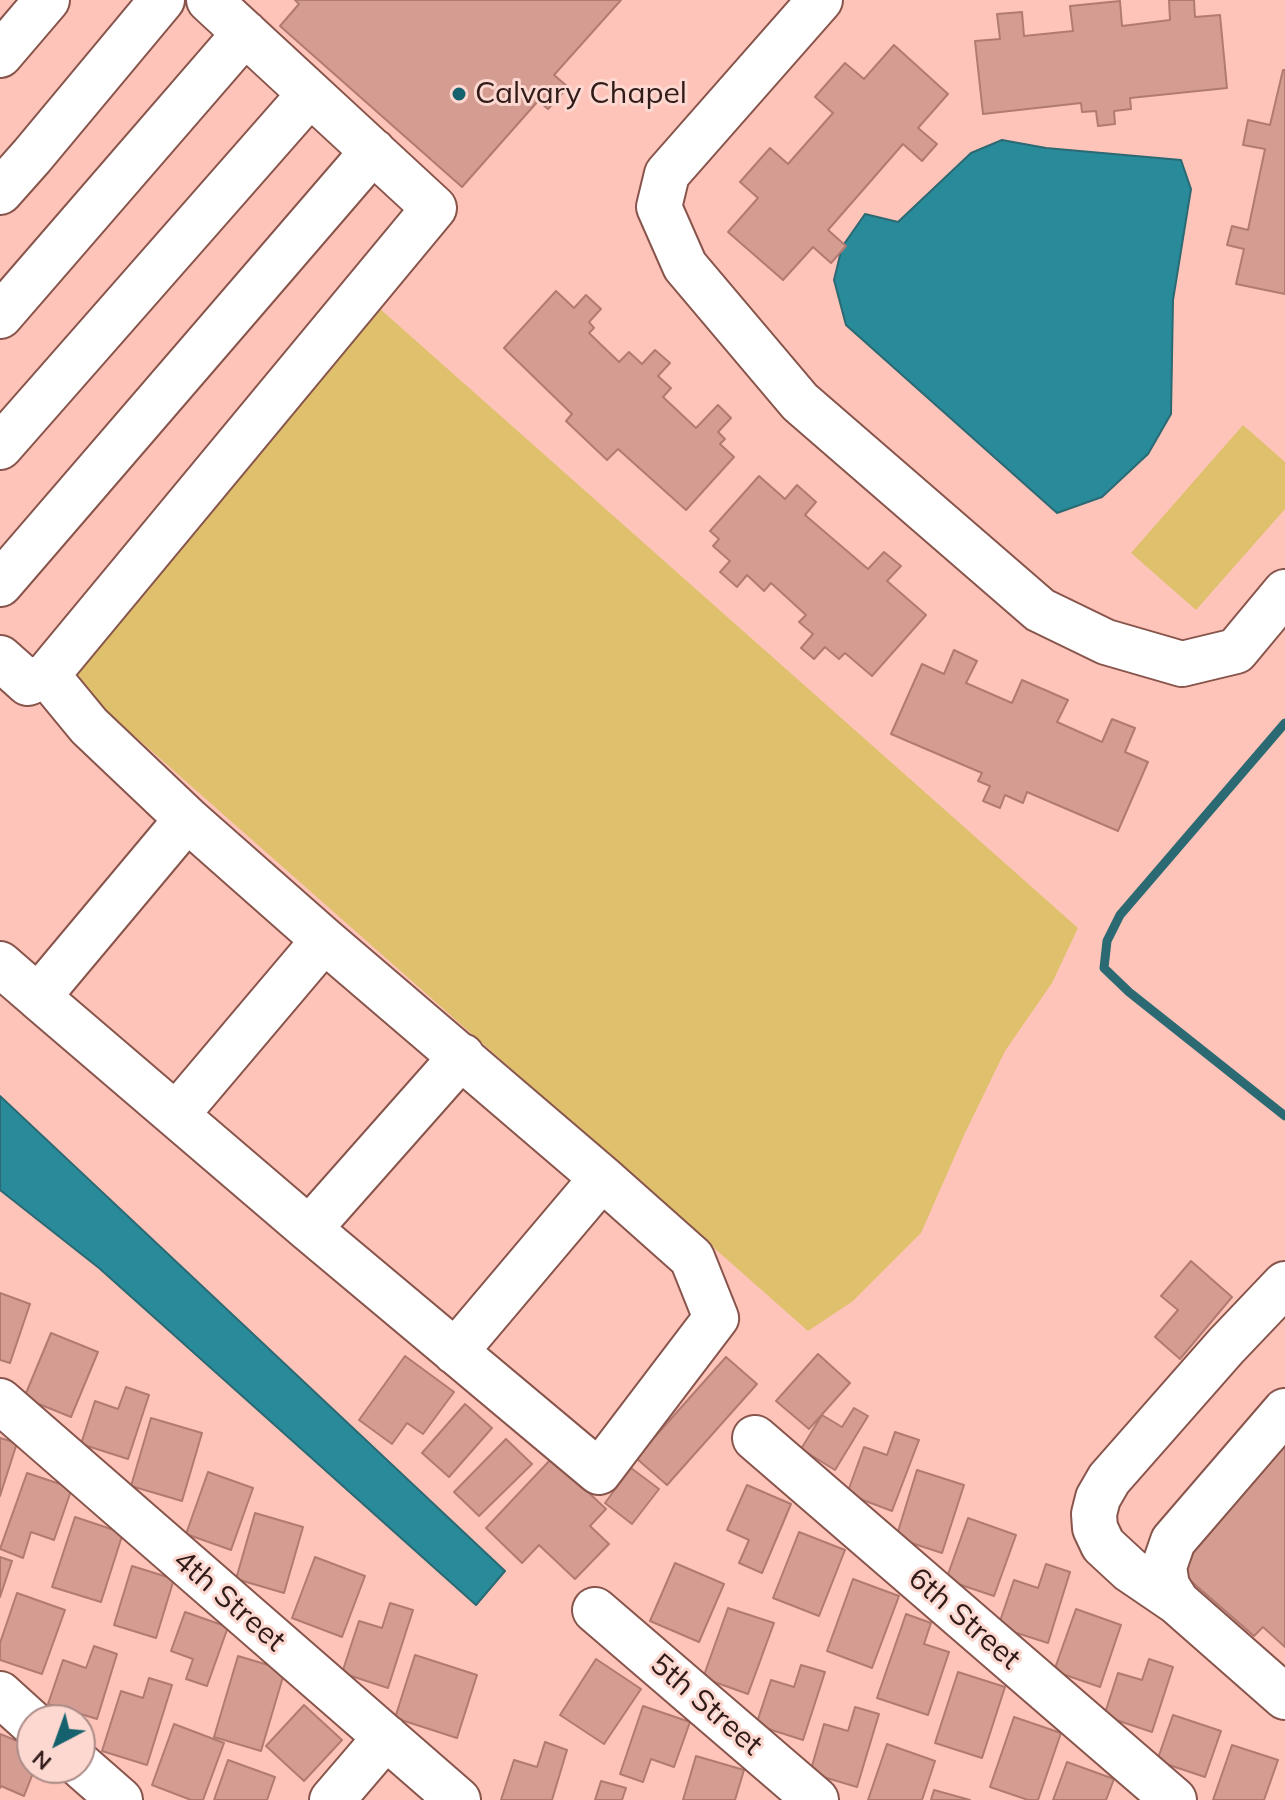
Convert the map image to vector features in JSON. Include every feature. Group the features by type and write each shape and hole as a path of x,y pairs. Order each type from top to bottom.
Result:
{"street":[{"path":"0,55 47,0"},
{"path":"0,192 162,0"},
{"path":"0,658 28,683 47,675 434,208 209,0"},
{"path":"820,0 667,174 659,207 685,266 800,402 1040,610 1106,642 1182,664 1236,651 1285,592"},
{"path":"0,316 245,33"},
{"path":"0,447 310,94"},
{"path":"0,584 373,151"},
{"path":"0,964 599,1472 716,1318 692,1258 187,819 89,726 47,675"},
{"path":"38,997 187,819"},
{"path":"176,1115 324,940"},
{"path":"309,1229 462,1056"},
{"path":"455,1352 602,1178"},
{"path":"1285,1284 1109,1479 1098,1498 1094,1514 1095,1528 1103,1545 1130,1570 1177,1602 1285,1697"},
{"name":"4th Street","path":"0,1401 458,1800"},
{"path":"1177,1602 1167,1586 1164,1567 1173,1541 1285,1411"},
{"name":"6th Street","path":"755,1438 1174,1800"},
{"name":"5th Street","path":"595,1610 816,1800"},
{"path":"0,1694 16,1708"},
{"path":"332,1800 386,1737"},
{"path":"96,1779 120,1800"}],"shaded area":[{"path":"379,308 1078,928 1052,983 1005,1051 921,1233 853,1301 808,1331 70,679"},
{"path":"1243,425 1285,462 1285,509 1196,610 1131,553"}],"water":[{"path":"1002,140 1046,148 1181,160 1191,189 1173,300 1171,414 1148,454 1102,497 1057,513 846,325 834,280 842,247 865,214 898,222 971,153"},
{"path":"0,1096 505,1571 476,1605 99,1268 0,1190"}],"building":[{"name":"Calvary Chapel","path":"295,0 621,0 554,75 568,87 548,109 538,101 462,187 280,26 299,4"},
{"path":"1169,0 1194,0 1195,17 1220,15 1227,88 1130,98 1131,109 1114,111 1115,124 1098,126 1096,111 1082,112 1081,103 983,114 975,41 1000,39 997,14 1022,12 1024,36 1073,31 1070,6 1120,1 1122,26 1170,20"},
{"path":"894,45 948,94 918,128 937,144 922,161 903,144 828,230 846,246 831,263 813,247 783,280 728,232 758,198 740,182 770,148 788,164 833,113 815,97 845,63 864,79"},
{"path":"1283,70 1285,294 1236,284 1244,249 1227,245 1232,226 1248,230 1265,149 1243,145 1248,120 1270,125"},
{"path":"556,291 574,308 586,295 601,309 589,322 594,328 589,333 619,362 629,352 642,364 655,350 670,363 658,376 671,388 663,397 696,428 718,405 731,418 718,432 725,439 720,444 734,457 686,510 618,449 607,460 566,421 572,414 504,348"},
{"path":"759,476 785,499 797,485 816,502 805,515 868,569 884,552 901,566 887,581 926,615 872,676 845,653 839,659 825,647 814,659 801,648 813,634 799,622 806,615 771,583 764,591 747,575 737,587 720,572 730,561 713,546 719,539 710,531"},
{"path":"954,650 977,661 966,683 1012,703 1022,680 1068,700 1057,722 1102,742 1112,719 1135,728 1125,752 1148,762 1118,831 1027,792 1023,803 1005,795 1000,808 983,801 990,786 978,781 982,773 891,734 922,664 944,674"},
{"path":"1191,1261 1232,1297 1180,1359 1155,1337 1178,1310 1161,1296"},
{"path":"0,1293 30,1304 10,1363 0,1360"},
{"path":"51,1333 98,1352 71,1417 24,1398"},
{"path":"818,1354 850,1383 809,1429 776,1401"},
{"path":"405,1356 454,1392 423,1434 407,1423 392,1444 359,1420"},
{"path":"726,1357 757,1384 667,1485 636,1458"},
{"path":"126,1387 149,1395 128,1459 81,1444 95,1401 118,1409"},
{"path":"465,1404 492,1428 449,1477 422,1453"},
{"path":"854,1408 868,1416 835,1470 801,1449 822,1415 842,1427"},
{"path":"151,1418 202,1433 182,1501 131,1486"},
{"path":"895,1432 919,1440 892,1511 847,1494 864,1447 887,1455"},
{"path":"0,1438 17,1443 0,1496"},
{"path":"506,1439 532,1464 479,1516 454,1492"},
{"path":"1285,1441 1285,1647 1263,1627 1254,1636 1176,1568"},
{"path":"552,1458 606,1509 590,1526 609,1544 575,1579 539,1545 522,1563 486,1528"},
{"path":"631,1468 659,1489 632,1524 605,1503"},
{"path":"917,1470 964,1485 942,1553 896,1538"},
{"path":"208,1472 253,1488 231,1550 186,1534"},
{"path":"27,1473 72,1488 54,1540 31,1532 23,1558 0,1549"},
{"path":"747,1485 791,1504 762,1573 739,1563 749,1540 727,1530"},
{"path":"255,1513 303,1527 284,1593 236,1579"},
{"path":"75,1517 123,1533 101,1602 52,1587"},
{"path":"968,1518 1016,1535 994,1596 946,1580"},
{"path":"799,1532 845,1550 819,1616 773,1598"},
{"path":"0,1557 12,1561 0,1597"},
{"path":"315,1557 365,1576 342,1637 292,1618"},
{"path":"675,1563 724,1584 699,1642 650,1621"},
{"path":"1046,1564 1070,1572 1048,1643 998,1627 1014,1580 1038,1588"},
{"path":"132,1566 174,1579 156,1638 114,1625"},
{"path":"853,1579 899,1596 872,1668 827,1651"},
{"path":"17,1593 65,1610 42,1674 0,1660 0,1643"},
{"path":"390,1603 413,1610 388,1688 342,1673 359,1621 382,1628"},
{"path":"728,1608 774,1623 748,1694 703,1678"},
{"path":"1076,1609 1121,1625 1100,1687 1054,1671"},
{"path":"185,1612 228,1627 207,1686 186,1679 193,1659 171,1651"},
{"path":"906,1614 931,1623 924,1644 949,1652 928,1715 877,1698"},
{"path":"94,1646 117,1654 97,1719 96,1704 48,1704 63,1660 86,1668"},
{"path":"415,1655 477,1675 457,1738 395,1718"},
{"path":"238,1656 285,1670 261,1751 214,1737"},
{"path":"596,1659 641,1689 604,1744 560,1715"},
{"path":"1149,1659 1173,1667 1152,1732 1104,1716 1118,1673 1142,1680"},
{"path":"801,1665 825,1672 803,1740 756,1725 771,1680 794,1687"},
{"path":"958,1672 1005,1687 982,1758 935,1743"},
{"path":"149,1678 172,1685 147,1765 102,1751 121,1691 143,1698"},
{"path":"304,1705 342,1740 304,1781 266,1746"},
{"path":"643,1706 690,1722 674,1767 651,1759 643,1782 620,1774"},
{"path":"855,1707 879,1714 857,1787 810,1773 824,1724 848,1731"},
{"path":"1173,1715 1221,1731 1205,1777 1157,1761"},
{"path":"1014,1717 1061,1733 1038,1800 1028,1800 990,1787"},
{"path":"174,1724 224,1743 203,1800 191,1800 152,1785"},
{"path":"0,1734 16,1740 16,1784 29,1784 24,1796 0,1788"},
{"path":"545,1742 567,1750 552,1800 501,1800 514,1760 537,1767"},
{"path":"887,1744 935,1761 922,1800 868,1800"},
{"path":"1232,1745 1278,1760 1264,1800 1213,1800"},
{"path":"696,1756 744,1770 735,1800 683,1800"},
{"path":"228,1760 275,1777 267,1800 214,1800"},
{"path":"1067,1762 1114,1779 1106,1800 1053,1800"},
{"path":"601,1781 626,1788 622,1800 595,1800"},
{"path":"934,1790 970,1800 931,1800"}],"waterway":[{"path":"1285,723 1120,915 1107,941 1104,968 1129,992 1285,1116"}],"place":[{"name":"Calvary Chapel","path":"459,94"}]}
